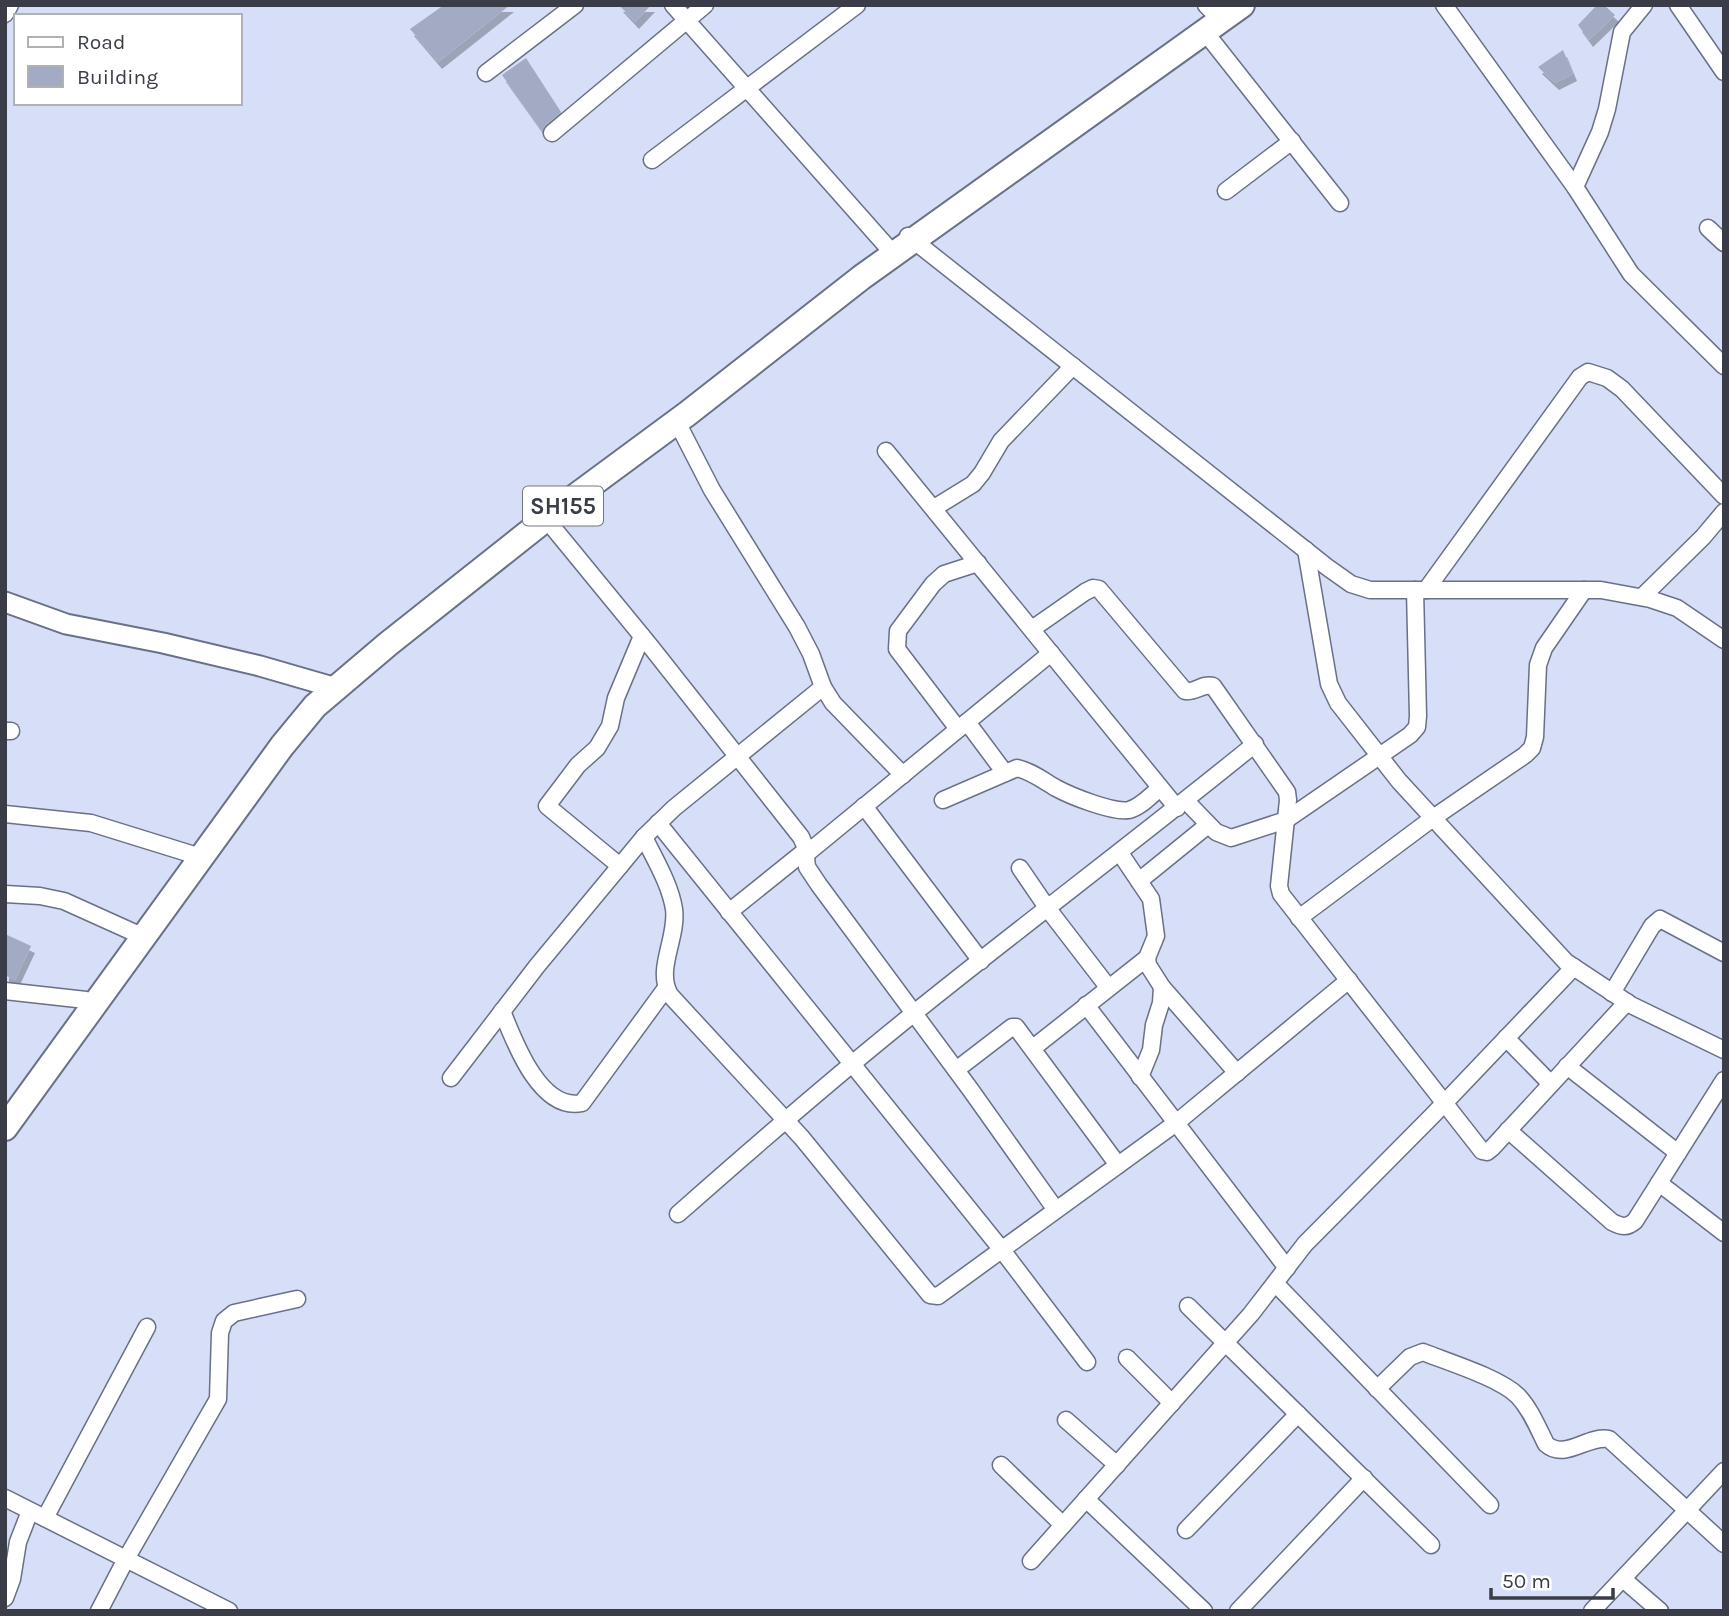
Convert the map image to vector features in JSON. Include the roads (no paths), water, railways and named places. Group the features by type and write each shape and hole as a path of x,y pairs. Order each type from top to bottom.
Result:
{"main road":[{"name":"SH155","path":"5,1128 282,746 330,686 410,605 1213,14 1242,5"},
{"name":"SH155","path":"5,1114 289,718 388,644 545,519 677,422 903,242"}],"street":[{"path":"486,73 575,5"},
{"path":"673,5 747,89 903,242 1073,366 1351,584 1370,590 1601,590 1642,597 1677,608 1721,632"},
{"path":"552,133 705,5"},
{"path":"652,160 857,5"},
{"path":"1444,5 1575,187 1631,274 1724,366"},
{"path":"1575,187 1600,132 1607,109 1622,32 1644,5"},
{"path":"1678,5 1724,72"},
{"path":"1213,14 1292,141 1340,203"},
{"path":"1226,191 1292,141"},
{"path":"1709,228 1724,243"},
{"path":"934,508 973,484 1001,441 1073,366"},
{"path":"886,451 1160,788 1222,836 1231,838 1286,820 1417,727 1420,590 1580,377 1588,372 1607,378 1622,389 1724,496"},
{"path":"677,422 712,490 797,627 811,654 823,687 833,703 902,775"},
{"path":"1642,597 1703,537 1724,512"},
{"path":"545,519 802,837 807,867 819,885 1056,1210"},
{"path":"1306,551 1329,684 1338,703 1379,756 1543,939 1574,967 1627,1002 1724,1050"},
{"path":"978,563 944,574 933,584 898,631 897,649 1005,773"},
{"path":"1032,629 1085,592 1093,588 1099,589 1185,691 1189,692 1207,684 1213,686 1287,792 1279,886 1281,894 1482,1152 1492,1148 1627,1002"},
{"path":"1299,918 1532,748 1535,737 1538,665 1544,648 1584,590"},
{"path":"5,602 66,624 163,643 330,686"},
{"path":"620,866 547,806 578,765 597,748 610,726 616,698 642,636"},
{"path":"729,912 1051,653"},
{"path":"451,1078 644,837 674,808 823,687"},
{"path":"678,1214 785,1119 914,1013 1255,744"},
{"path":"943,800 1017,768 1030,771 1069,794 1108,808 1128,810 1139,805 1160,788"},
{"path":"864,806 981,961"},
{"path":"5,814 91,823 191,854"},
{"path":"658,823 1002,1250 1087,1362"},
{"path":"1139,881 1209,825"},
{"path":"644,837 668,889 674,910 673,937 663,976 670,995 785,1119 930,1296 938,1296 1176,1123 1349,980"},
{"path":"1032,1048 1147,958 1155,943 1151,899 1120,853"},
{"path":"1020,868 1108,987"},
{"path":"5,894 40,896 64,901 135,933"},
{"path":"1612,993 1655,921 1663,920 1720,945"},
{"path":"1147,958 1162,987 1237,1073"},
{"path":"1031,1561 1226,1343 1276,1284 1305,1244 1574,967"},
{"path":"1140,1077 1151,1050 1162,987"},
{"path":"502,1011 527,1069 556,1098 571,1105 582,1103 666,988"},
{"path":"5,991 86,1000"},
{"path":"1086,1005 1287,1268"},
{"path":"956,1070 1012,1027 1019,1030 1118,1166"},
{"path":"1506,1038 1551,1084"},
{"path":"1567,1066 1678,1153"},
{"path":"1508,1130 1612,1222 1621,1227 1629,1226 1635,1221 1724,1080"},
{"path":"1659,1183 1724,1233"},
{"path":"1276,1284 1490,1505"},
{"path":"99,1611 218,1399 220,1334 224,1321 234,1312 297,1299"},
{"path":"1188,1306 1431,1545"},
{"path":"5,1598 12,1579 18,1542 38,1515 147,1327"},
{"path":"1377,1389 1410,1357 1423,1352 1494,1381 1515,1393 1551,1449 1565,1450 1602,1438 1609,1439 1724,1544"},
{"path":"1127,1358 1172,1403"},
{"path":"1186,1530 1298,1414"},
{"path":"1066,1420 1117,1465"},
{"path":"1001,1465 1063,1525"},
{"path":"1592,1611 1724,1471"},
{"path":"1238,1611 1364,1478"},
{"path":"5,1498 229,1611"},
{"path":"1086,1499 1205,1611"},
{"path":"1623,1579 1660,1611"}]}
